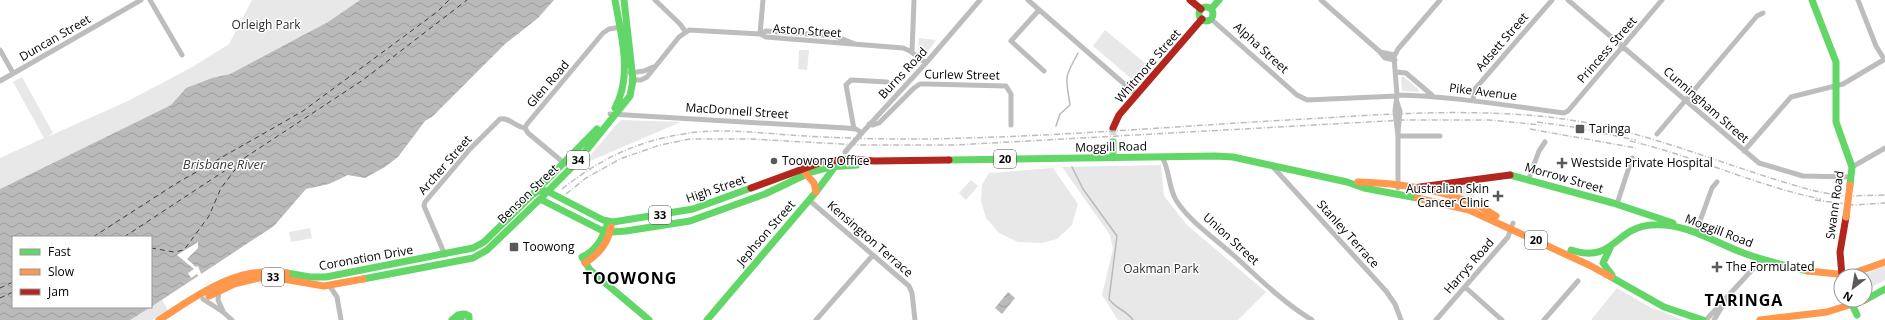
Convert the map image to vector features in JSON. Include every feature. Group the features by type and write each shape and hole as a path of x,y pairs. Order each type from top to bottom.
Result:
{"main road":[{"name":"34","path":"615,0 624,77"},
{"name":"34","path":"624,0 633,77"},
{"path":"1190,0 1201,9"},
{"path":"1211,9 1219,0"},
{"name":"Swann Road","path":"1812,0 1834,56 1836,122 1852,167 1840,258 1841,268"},
{"path":"1201,9 1207,7 1211,9"},
{"path":"1201,9 1199,14 1202,19 1208,20 1211,19 1213,15 1211,9"},
{"name":"Whitmore Street","path":"1113,128 1119,115 1202,19"},
{"name":"Benson Street","path":"447,264 480,255 577,162 613,114 620,101 624,77"},
{"name":"Benson Street","path":"445,255 482,244 532,195 544,181 586,142 630,96 633,77"},
{"path":"1113,142 1113,158"},
{"name":"Moggill Road","path":"840,159 874,161 1226,156 1347,182 1397,195 1459,206 1581,254 1596,255 1610,248 1624,236 1642,227 1663,225 1688,228 1739,252 1762,259 1833,275"},
{"name":"High Street","path":"609,222 693,209 822,162 840,159"},
{"name":"Jephson Street","path":"707,320 816,192 840,159"},
{"name":"Moggill Road","path":"835,167 858,165 874,161"},
{"name":"High Street","path":"544,194 550,203 608,232 626,232 690,221 765,194 806,174 835,167"},
{"path":"806,174 814,183 816,192"},
{"name":"Morrow Street","path":"1407,187 1430,187 1503,175 1529,178 1617,204 1688,228"},
{"path":"544,181 544,194 609,222 608,240 592,258 583,260"},
{"name":"Moggill Road","path":"1347,182 1364,182 1407,187 1468,202 1616,280"},
{"name":"33","path":"532,195 544,194"},
{"path":"591,250 596,237 593,225"},
{"path":"583,260 608,232"},
{"path":"1610,248 1603,263 1616,280"},
{"name":"Coronation Drive","path":"164,319 194,297 222,283 253,272 272,271 304,277 326,277 445,255"},
{"path":"583,260 590,270 648,320"},
{"name":"Moggill Road","path":"1870,268 1885,262"},
{"name":"Coronation Drive","path":"164,319 239,282 260,277 278,278 309,285 329,285 447,264"},
{"name":"20","path":"1616,280 1664,307 1704,320"},
{"path":"1873,296 1885,289"},
{"path":"1760,320 1826,312 1842,308"},
{"path":"1854,308 1858,318"},
{"path":"452,320 458,315 467,318"}],"street":[{"name":"Duncan Street","path":"0,81 142,0"},
{"path":"150,0 182,55"},
{"path":"624,77 633,77 654,67 685,31 680,24 655,0"},
{"path":"760,34 763,0"},
{"path":"912,52 914,0"},
{"name":"Burns Road","path":"840,159 980,0"},
{"path":"1028,0 1137,95"},
{"path":"1321,0 1379,51 1395,58"},
{"name":"Adsett Street","path":"1473,100 1475,89 1552,0"},
{"name":"Cunningham Street","path":"1568,0 1744,151 1764,165 1803,176 1851,181"},
{"name":"Princess Street","path":"1566,112 1662,0"},
{"path":"1744,151 1791,97 1847,83 1884,59 1876,46 1858,0"},
{"path":"1397,195 1398,136 1394,111 1397,98 1395,58 1397,50 1438,1"},
{"path":"1039,10 1011,42 1044,71"},
{"path":"1657,134 1757,16 1763,13"},
{"name":"Alpha Street","path":"1211,19 1297,95"},
{"name":"Glen Road","path":"525,128 603,33 609,29 627,26"},
{"name":"Aston Street","path":"685,31 693,30 760,34 766,38 901,48 912,52 926,63"},
{"path":"0,50 13,74"},
{"path":"1396,72 1406,73 1434,96"},
{"path":"854,129 846,85 848,82 851,80 887,82"},
{"name":"Curlew Street","path":"870,124 873,125 879,123 914,88 919,85 928,84 1006,86 1010,89 1011,95 1010,125"},
{"name":"Pike Avenue","path":"1297,95 1307,100 1317,101 1434,96 1566,112"},
{"name":"MacDonnell Street","path":"613,114 854,129 861,134"},
{"name":"Archer Street","path":"445,255 424,206 425,202 470,149 500,119 505,119 518,127 525,128"},
{"path":"525,128 528,133 564,163"},
{"path":"1398,136 1440,136"},
{"path":"1529,178 1538,152 1545,142"},
{"path":"1852,167 1885,148"},
{"name":"Union Street","path":"1162,157 1168,168 1174,196 1180,205 1284,300 1311,320"},
{"path":"1617,204 1632,158"},
{"name":"Stanley Terrace","path":"1273,166 1386,291 1395,304 1401,320"},
{"path":"1696,232 1712,188 1717,182"},
{"name":"Kensington Terrace","path":"809,200 910,288 915,320"},
{"name":"Harrys Road","path":"1436,320 1508,237 1512,226"},
{"path":"816,320 873,255"},
{"path":"1704,320 1727,298 1762,259"},
{"path":"1544,320 1578,281"},
{"path":"337,297 342,283"},
{"path":"329,285 337,297 341,320"},
{"path":"1465,287 1502,320"},
{"path":"219,291 218,300 223,312"},
{"path":"1714,320 1727,298"},
{"path":"203,299 223,312 232,320"}],"green space":[{"name":"Orleigh Park","path":"252,0 360,0 328,22 230,74 212,78 186,88 171,105 0,189 0,158 44,138 13,82 22,77 53,133 47,137 128,101 194,66 229,44"},
{"path":"1105,30 1151,68 1139,83 1134,81 1093,46"},
{"path":"919,38 936,40 928,51 918,50"},
{"path":"799,50 809,50 807,70 798,69"},
{"path":"1403,76 1418,89 1419,92 1402,91 1401,78"},
{"path":"622,120 681,122 583,164"},
{"name":"Oakman Park","path":"1161,165 1164,196 1187,225 1266,292 1238,320 1118,320 1102,295 1113,249 1110,235 1062,167"},
{"path":"1053,168 1078,204 1072,225 1057,239 1042,243 1018,242 999,233 986,218 981,201 982,185 989,173"},
{"path":"971,180 978,186 966,200 959,193"},
{"path":"1477,183 1472,191 1475,200 1440,189"},
{"path":"310,228 312,238 291,242 289,232"},
{"path":"1885,266 1885,280 1873,287 1873,271"},
{"path":"1617,288 1650,307 1683,320 1591,320"},
{"path":"162,300 168,310 152,320 130,320 149,308 152,308 152,306"}],"water":[{"name":"Brisbane River","path":"360,0 554,0 538,18 505,44 432,117 425,121 398,157 385,167 365,178 348,175 329,184 306,189 274,226 152,306 152,236 12,236 12,308 149,308 130,320 0,320 0,189 171,105 186,88 212,78 230,74 328,22"},
{"path":"1008,292 1015,298 1002,314 995,308"}],"pier":[{"path":"198,242 198,248 187,259 196,267 198,266 202,276 200,278 197,274 191,278 188,273 194,269 177,255"}],"waterway":[{"path":"1056,126 1060,114 1070,105 1067,79 1078,53"},
{"path":"1072,167 1083,189 1117,236 1109,299 1133,320"}],"ferry route":[{"path":"95,236 177,183 303,111 437,12 449,0"},
{"path":"126,236 363,80 467,0"},
{"path":"152,248 174,252 184,250 209,216 221,188 241,162"},
{"path":"0,288 12,282"},
{"path":"0,298 12,292"}],"tunnel":[{"path":"1113,128 1113,142"}],"railway":[{"path":"562,189 590,169 619,153 666,137 698,132 729,131 805,136 946,139 1051,135 1368,115 1494,113 1556,118 1589,123 1622,131 1655,140 1815,191 1841,196 1885,195"},
{"path":"566,194 586,178 620,159 660,145 690,139 751,139 859,145 956,145 1404,120 1489,120 1542,125"},
{"path":"1537,122 1573,127 1636,140"},
{"path":"1530,129 1636,148"},
{"path":"1630,141 1654,147 1773,187 1821,199"},
{"path":"1815,200 1854,205 1885,203"}],"traffic: fast":[{"path":"615,0 624,55 623,82 615,108"},
{"path":"543,196 577,162 630,96 633,80 624,0"},
{"path":"1211,9 1219,0"},
{"path":"1812,0 1836,62 1836,122 1852,167 1850,185"},
{"path":"1206,7 1211,9 1213,14 1211,19 1206,21 1201,19 1199,14 1201,9 1206,7"},
{"path":"534,193 597,129"},
{"path":"1113,142 1113,158"},
{"path":"949,160 1233,157 1347,182 1364,188 1417,198"},
{"path":"707,320 816,192 837,164"},
{"path":"363,279 473,258 487,250 540,199 601,230 612,232 626,231 690,221 765,194 811,172 830,167 857,165"},
{"path":"1510,175 1613,203 1673,223"},
{"path":"287,273 310,277 326,277 473,248 484,242 532,195 540,190 547,191 603,220 613,222 693,209 751,188"},
{"path":"608,222 599,242 591,251 582,257 590,270 649,320"},
{"path":"1571,250 1585,253 1596,252 1605,249 1629,232 1639,228 1651,225 1664,225 1700,234 1754,257 1808,271"},
{"path":"1610,248 1603,263 1612,275"},
{"path":"1611,277 1664,307 1703,320"},
{"path":"1873,296 1885,289"},
{"path":"1854,308 1857,315"},
{"path":"452,320 458,315 463,314"},
{"path":"461,320 461,317 465,314 469,316 469,320"}],"traffic: slow":[{"path":"806,174 814,183 816,192"},
{"path":"1358,182 1402,185 1446,194 1474,204 1496,216"},
{"path":"1846,217 1850,185"},
{"path":"1417,198 1469,210 1589,265 1611,277"},
{"path":"585,263 602,248 608,238 611,227"},
{"path":"1808,271 1848,275 1885,262"},
{"path":"159,320 204,292 235,278 251,273 287,273"},
{"path":"209,296 234,284 259,278 277,278 324,286 363,279"},
{"path":"1760,320 1827,312 1840,308"}],"traffic: jam":[{"path":"1190,0 1201,9"},
{"path":"1113,128 1119,115 1202,19"},
{"path":"751,188 822,162 850,159 874,161 949,160"},
{"path":"1420,187 1510,175"},
{"path":"1841,268 1840,252 1846,217"}],"place":[{"name":"Taringa","path":"1580,129"},
{"name":"Toowong Office","path":"774,161"},
{"name":"Westside Private Hospital","path":"1562,163"},
{"name":"Australian Skin Cancer Clinic","path":"1498,196"},
{"name":"Toowong","path":"514,247"},
{"name":"The Formulated","path":"1717,267"}],"district":[{"name":"TOOWONG","path":"630,278"},
{"name":"TARINGA","path":"1744,300"}]}
